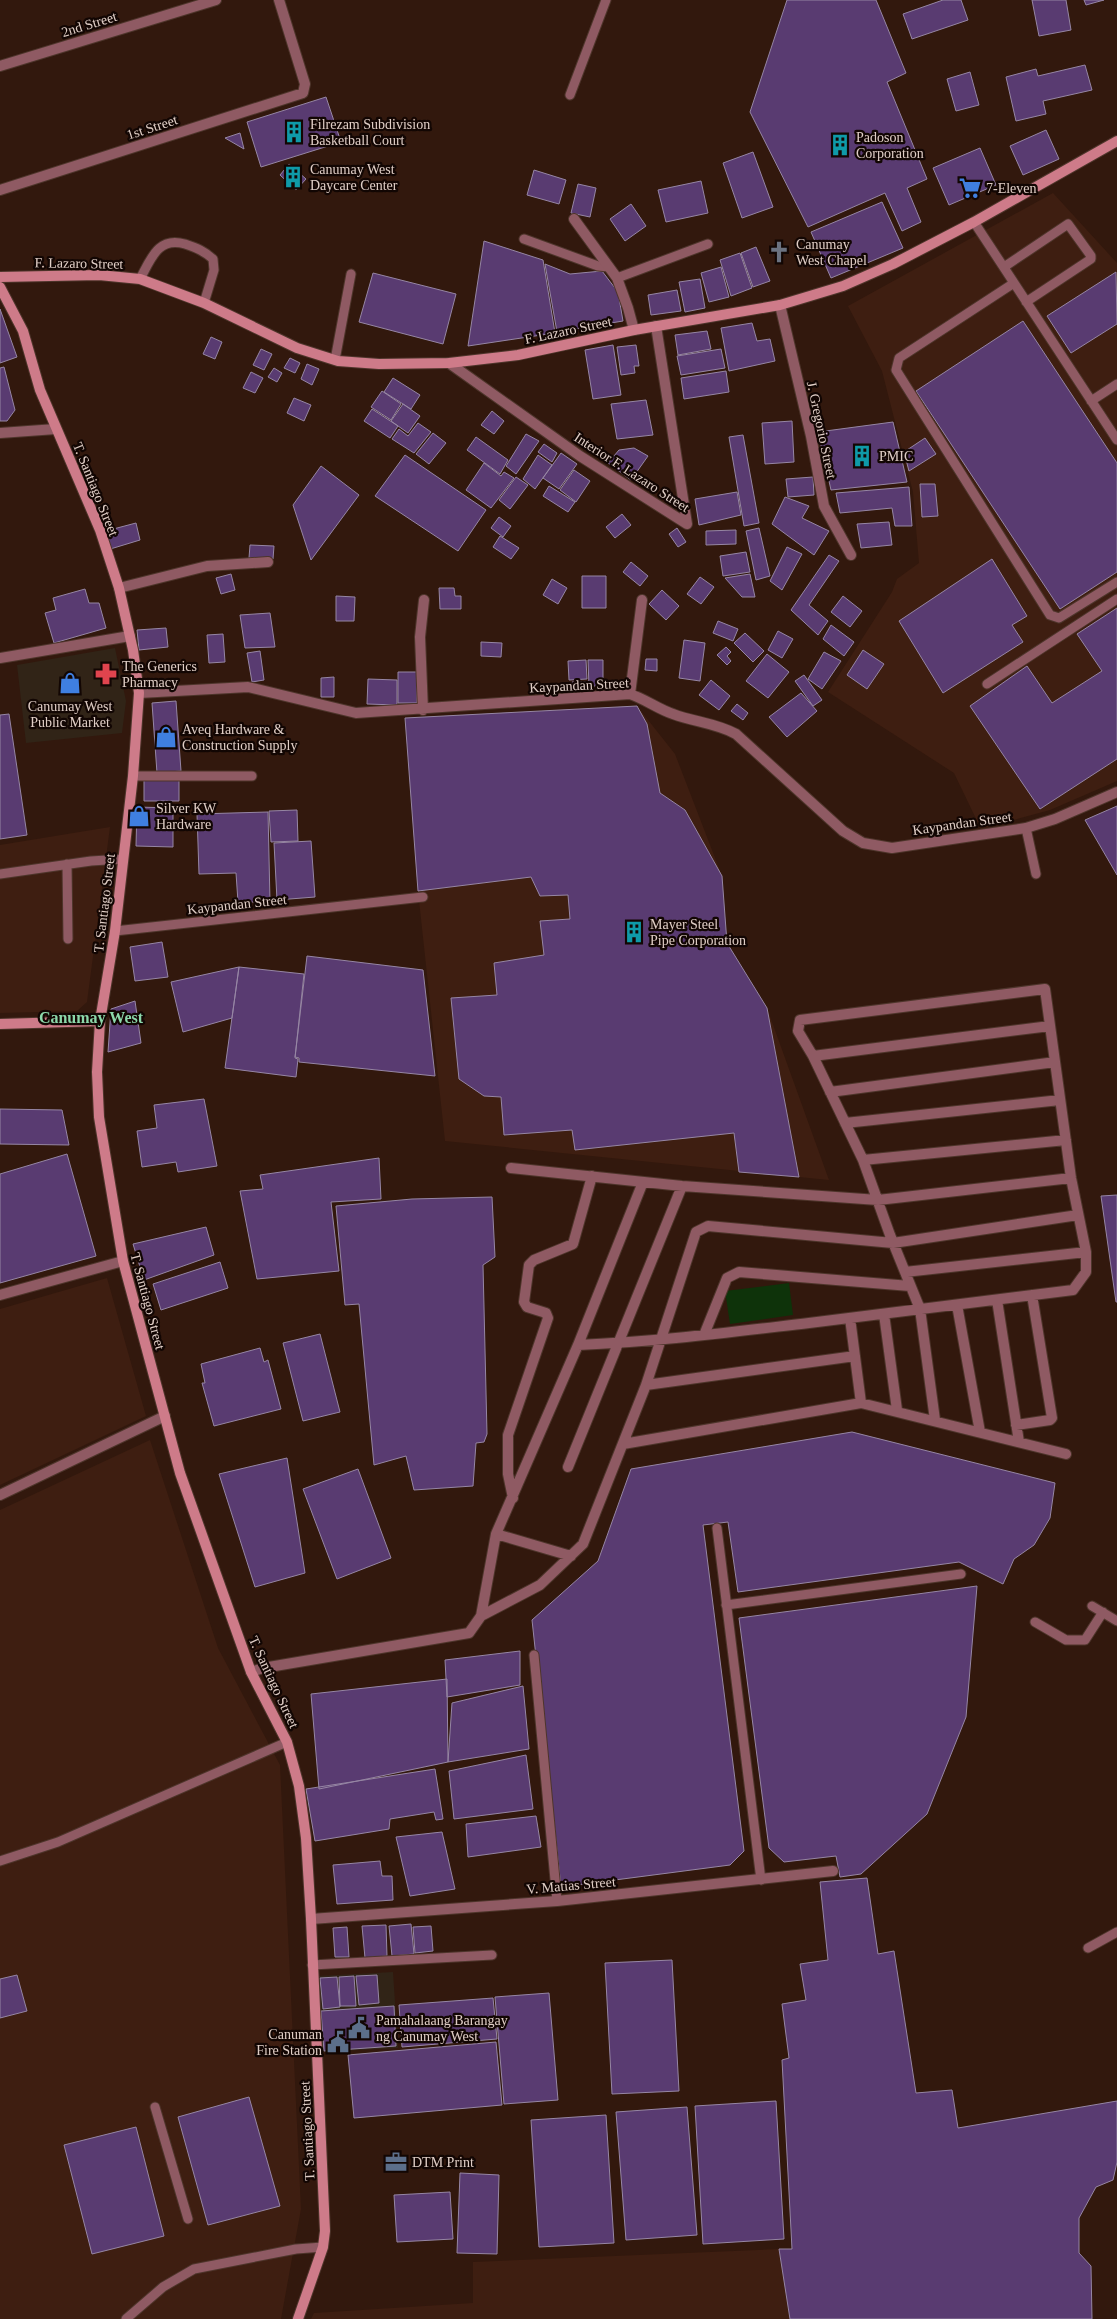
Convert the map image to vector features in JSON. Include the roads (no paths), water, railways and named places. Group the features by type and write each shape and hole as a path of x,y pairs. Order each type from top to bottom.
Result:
{"main road":[{"name":"F. Lazaro Street","path":"0,277 99,275 140,279 204,304 263,334 297,348 335,360 379,364 449,363 518,354 634,330 780,305 843,286 893,264 974,222 1116,144"},
{"name":"T. Santiago Street","path":"0,288 23,331 40,390 82,487 119,588 130,636 139,693 133,776 115,931 100,1021 97,1072 99,1117 123,1261 180,1473 251,1672 287,1742 303,1811 311,1919 322,2128 325,2231 323,2247 298,2319"},
{"path":"0,1024 100,1021"}],"street":[{"name":"2nd Street","path":"0,66 216,0"},
{"name":"1st Street","path":"0,190 303,93 305,84 279,0"},
{"path":"574,219 617,278 634,330"},
{"name":"J. Gregorio Street","path":"780,305 811,436 824,506 850,555"},
{"name":"Interior F. Lazaro Street","path":"449,363 580,456 687,524 656,326"},
{"path":"0,433 56,429"},
{"path":"119,588 207,566 268,562"},
{"path":"423,710 420,637 424,600"},
{"path":"630,694 642,600"},
{"path":"0,658 130,636"},
{"name":"Kaypandan Street","path":"139,693 248,687 356,713 423,710 630,694 645,699 670,714 719,726 736,734 843,831 863,843 892,848 1026,828 1055,819 1117,792"},
{"path":"578,1345 618,1344 704,1336 920,1309 997,1300 1074,1290 1086,1272 1086,1252 1071,1178 1045,989 800,1020 798,1031 813,1056 863,1160 893,1243 920,1309 935,1420"},
{"path":"813,1056 1050,1026"},
{"path":"830,1092 1055,1062"},
{"path":"845,1123 1060,1100"},
{"path":"863,1160 1066,1140"},
{"path":"511,1168 682,1186 878,1200 1071,1178"},
{"path":"513,1498 508,1474 508,1435 548,1318 546,1313 527,1307 524,1302 529,1265 534,1260 573,1244 592,1176"},
{"path":"251,1672 263,1668 469,1633 481,1616 496,1534 578,1345 643,1182"},
{"path":"568,1466 682,1186"},
{"path":"481,1616 540,1585 584,1544 646,1385 659,1340 696,1232 708,1226 893,1243 1078,1215"},
{"path":"905,1272 1086,1252"},
{"path":"0,1295 123,1261"},
{"path":"704,1336 727,1278 739,1272 910,1286"},
{"path":"1016,1425 1050,1420 1052,1418 1032,1295"},
{"path":"997,1300 1019,1442"},
{"path":"956,1305 980,1432"},
{"path":"884,1314 898,1410"},
{"path":"850,1318 861,1403"},
{"path":"646,1385 855,1356"},
{"path":"623,1444 861,1403 898,1410 1066,1454"},
{"path":"0,1495 165,1416"},
{"path":"496,1534 571,1556"},
{"name":"V. Matias Street","path":"311,1919 557,1901 833,1871"}],"lane":[{"path":"570,95 606,0"},
{"path":"974,222 1117,440"},
{"path":"1004,267 1068,224 1091,256 1026,302"},
{"path":"524,239 598,266 609,267"},
{"path":"140,279 155,252 164,243 177,242 203,250 213,259 214,270 204,304"},
{"path":"617,278 708,244"},
{"path":"335,360 351,274"},
{"path":"1014,283 899,358 896,370 1050,615 1059,618 1117,582"},
{"path":"1091,401 1117,384"},
{"path":"988,684 1117,599"},
{"path":"133,776 252,776"},
{"path":"1026,828 1036,874"},
{"path":"0,874 66,864 123,859"},
{"path":"66,864 68,939"},
{"name":"Kaypandan Street","path":"115,931 423,897"},
{"path":"716,1528 761,1880"},
{"path":"726,1604 961,1574"},
{"path":"1092,1606 1117,1620"},
{"path":"1035,1622 1066,1640 1086,1640 1103,1612"},
{"path":"534,1655 557,1901"},
{"path":"0,1861 58,1842 287,1742"},
{"path":"1088,1948 1117,1932"},
{"path":"312,1965 492,1954"},
{"path":"156,2107 188,2219"},
{"path":"126,2319 163,2287 194,2269 296,2249 323,2247"}],"place":[{"name":"Filrezam Subdivision Basketball Court","path":"294,132"},
{"name":"Padoson Corporation","path":"840,145"},
{"name":"Canumay West Daycare Center","path":"293,177"},
{"name":"7-Eleven","path":"970,188"},
{"name":"Canumay West Chapel","path":"779,252"},
{"name":"PMIC","path":"862,456"},
{"name":"The Generics Pharmacy","path":"106,674"},
{"name":"Canumay West Public Market","path":"70,683"},
{"name":"Aveq Hardware & Construction Supply","path":"166,737"},
{"name":"Silver KW Hardware","path":"139,816"},
{"name":"Mayer Steel Pipe Corporation","path":"634,932"},
{"name":"Pamahalaang Barangay ng Canumay West","path":"359,2028"},
{"name":"Canuman Fire Station","path":"338,2042"},
{"name":"DTM Print","path":"396,2162"}],"district":[{"name":"Canumay West","path":"91,1017"}]}
